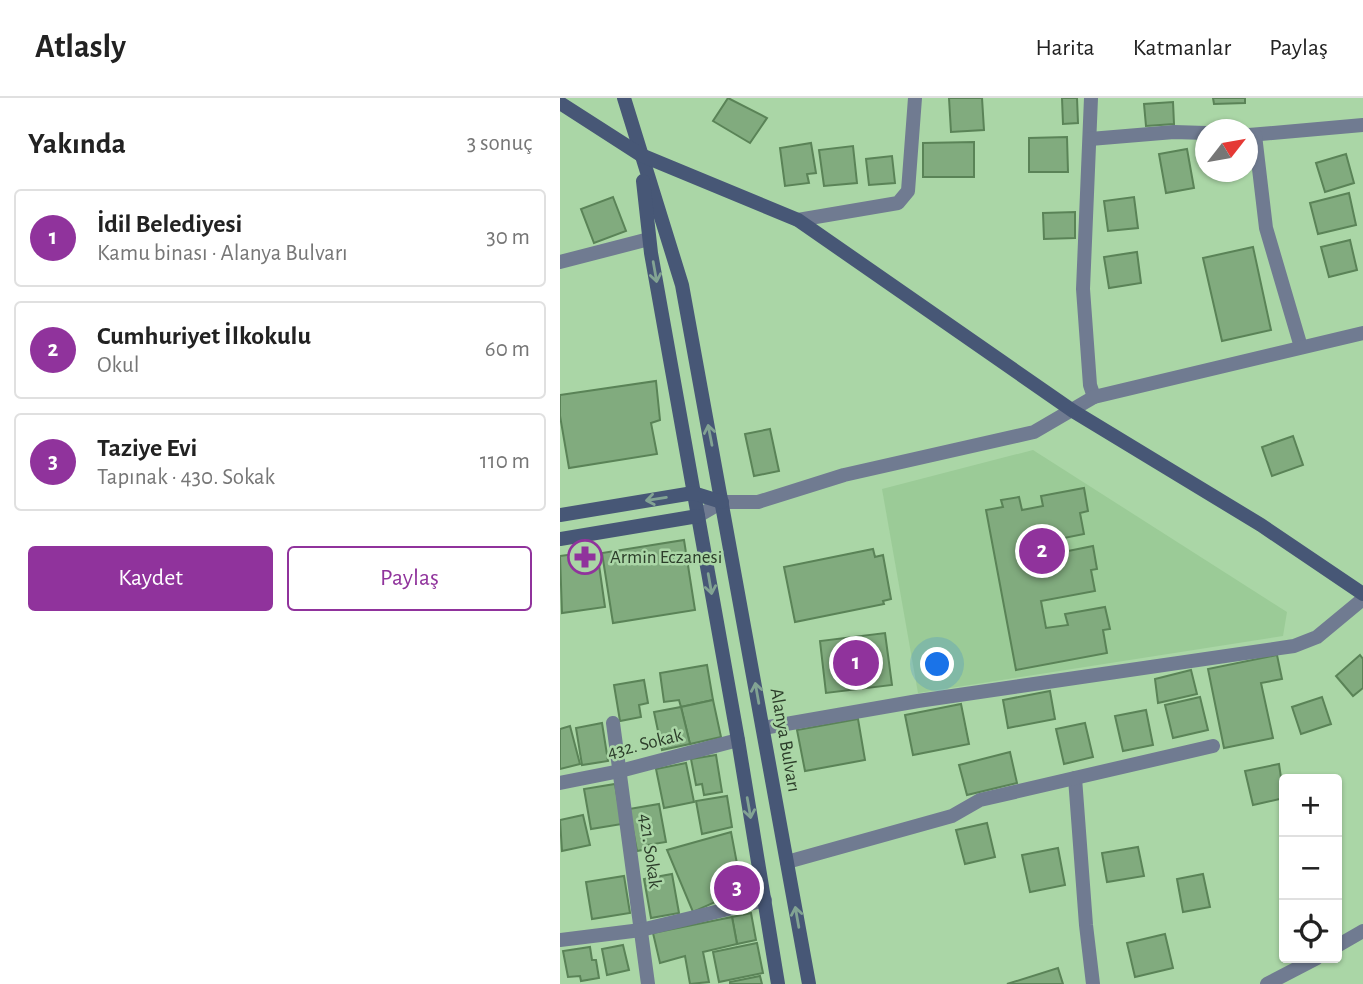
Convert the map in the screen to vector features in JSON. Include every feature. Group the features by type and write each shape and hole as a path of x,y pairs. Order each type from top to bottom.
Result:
{"main road":[{"path":"624,98 641,155 649,239 738,740 778,984"},
{"path":"560,103 641,155 798,220 1073,411 1261,525 1361,592"},
{"name":"Alanya Bulvarı","path":"641,155 682,285 809,984"},
{"path":"560,515 693,493 722,502"},
{"path":"560,539 698,516"}],"street":[{"path":"798,220 898,203 908,191 915,98"},
{"path":"1091,98 1083,289 1090,385 1094,397"},
{"path":"1258,134 1363,125"},
{"path":"1090,139 1174,132 1195,133"},
{"path":"1258,175 1266,228 1301,347"},
{"path":"560,262 649,239"},
{"path":"698,516 722,502 758,502 844,475 1034,432 1094,397 1363,333"},
{"path":"763,728 918,701 1294,646 1317,637 1361,592"},
{"name":"421. Sokak","path":"613,723 648,984"},
{"name":"432. Sokak","path":"560,783 620,771 738,740"},
{"path":"787,862 952,816 980,800 1213,746"},
{"path":"1075,778 1093,984"},
{"path":"560,940 641,930 765,900"},
{"path":"1342,943 1363,932"},
{"path":"1267,984 1307,963"}],"shaded area":[{"path":"1033,450 1287,612 1283,636 918,693 882,489"}],"building":[{"path":"728,98 767,118 750,143 713,121"},
{"path":"949,98 982,98 984,130 951,132"},
{"path":"1062,98 1077,98 1078,123 1063,124"},
{"path":"1213,98 1245,98 1245,103 1214,104"},
{"path":"1173,102 1174,124 1146,126 1144,104"},
{"path":"1067,137 1068,172 1029,172 1029,138"},
{"path":"974,142 974,177 923,177 923,143"},
{"path":"811,143 816,173 807,174 809,183 785,186 780,148"},
{"path":"853,146 857,183 824,186 819,150"},
{"path":"1187,149 1194,188 1166,193 1159,154"},
{"path":"1346,154 1354,183 1325,192 1316,163"},
{"path":"892,156 895,183 869,185 866,159"},
{"path":"1349,193 1356,225 1318,234 1310,203"},
{"path":"613,197 626,231 594,243 581,209"},
{"path":"1134,197 1138,228 1108,231 1104,201"},
{"path":"1075,212 1075,238 1044,239 1043,213"},
{"path":"1350,240 1357,270 1329,277 1321,247"},
{"path":"1253,247 1271,330 1222,341 1203,258"},
{"path":"1137,252 1141,283 1109,288 1104,257"},
{"path":"656,381 660,420 651,423 657,454 569,468 560,416 560,395"},
{"path":"770,429 779,471 754,476 745,434"},
{"path":"1293,436 1303,465 1272,476 1262,447"},
{"path":"1084,488 1088,511 1080,513 1084,534 1029,545 1033,566 1054,562 1053,554 1093,546 1097,569 1091,570 1095,591 1041,601 1046,628 1068,625 1065,614 1105,607 1110,629 1103,630 1107,653 1016,670 986,510 1003,507 1001,500 1019,497 1022,510 1043,506 1041,496"},
{"path":"684,540 695,610 613,623 602,553"},
{"path":"873,549 875,557 883,555 891,599 883,601 884,604 795,622 784,567"},
{"path":"597,551 605,607 562,613 560,556"},
{"path":"885,633 892,685 826,693 820,641"},
{"path":"1277,655 1282,679 1261,683 1273,738 1224,748 1208,669"},
{"path":"1360,655 1363,659 1363,688 1353,696 1336,676"},
{"path":"707,665 713,700 681,707 679,700 664,702 660,673"},
{"path":"1191,670 1197,694 1158,703 1155,679"},
{"path":"644,680 648,703 639,705 641,717 620,721 614,685"},
{"path":"1050,691 1055,719 1008,728 1003,700"},
{"path":"1200,697 1208,730 1173,738 1165,705"},
{"path":"1322,697 1331,724 1301,734 1292,707"},
{"path":"713,700 721,737 690,744 681,707"},
{"path":"961,704 969,744 913,755 905,715"},
{"path":"681,707 690,744 662,750 654,712"},
{"path":"1146,710 1153,745 1123,751 1115,716"},
{"path":"858,719 865,760 805,771 797,730"},
{"path":"602,723 608,761 582,765 576,728"},
{"path":"1085,723 1093,757 1064,764 1056,729"},
{"path":"570,726 580,764 560,769 560,729"},
{"path":"1010,752 1017,783 967,795 959,765"},
{"path":"716,755 722,792 704,795 702,784 696,785 691,759"},
{"path":"686,763 694,802 664,808 656,769"},
{"path":"1279,764 1279,799 1253,805 1245,771"},
{"path":"615,784 622,824 591,829 584,789"},
{"path":"727,796 732,827 702,834 696,801"},
{"path":"659,804 666,842 647,845 648,849 637,851 629,809"},
{"path":"583,815 590,845 562,851 560,820"},
{"path":"987,823 995,857 965,864 956,830"},
{"path":"731,832 742,890 693,912 667,850"},
{"path":"1138,847 1144,876 1107,882 1102,853"},
{"path":"1058,848 1065,885 1030,892 1022,855"},
{"path":"672,874 679,913 651,918 644,879"},
{"path":"1203,874 1210,907 1183,912 1177,879"},
{"path":"624,876 630,913 592,919 586,882"},
{"path":"751,913 756,940 737,944 732,917"},
{"path":"732,917 737,944 703,952 709,982 690,984 685,956 660,963 653,933"},
{"path":"1165,934 1173,968 1135,977 1127,943"},
{"path":"757,943 763,973 719,982 713,952"},
{"path":"623,945 629,970 607,975 602,949"},
{"path":"590,947 592,960 596,960 599,978 581,981 580,976 568,977 563,951"},
{"path":"1058,968 1063,984 1007,984"},
{"path":"760,976 762,984 730,984 730,982"}],"place":[{"name":"Cumhuriyet İlkokulu","path":"1042,551"},
{"name":"Armin Eczanesi","path":"585,557"},
{"name":"İdil Belediyesi","path":"856,663"},
{"name":"Taziye Evi","path":"737,888"}]}
